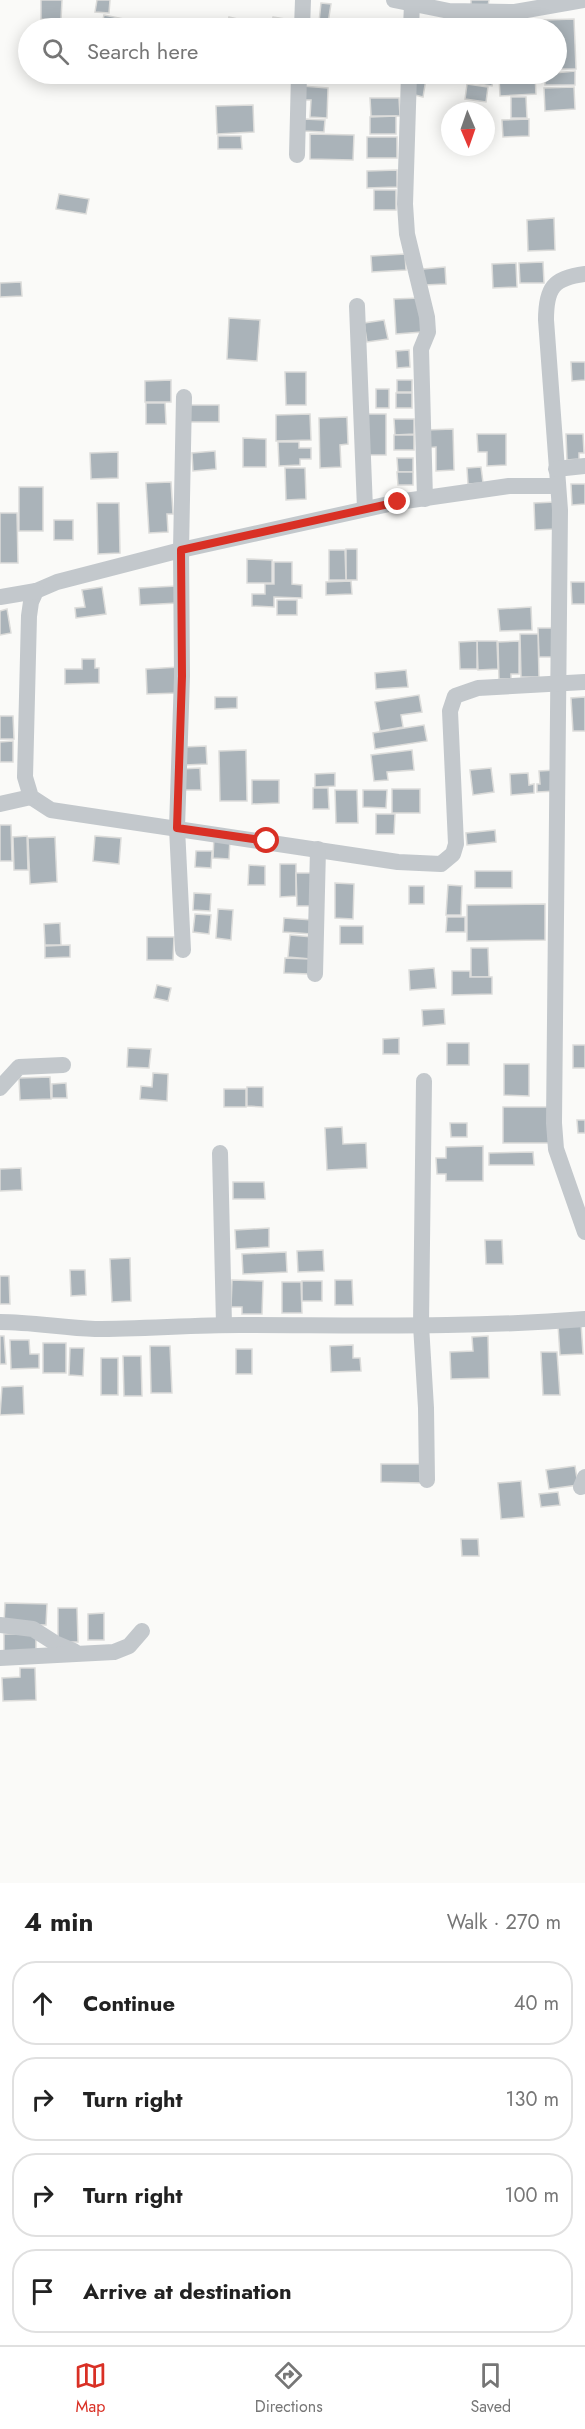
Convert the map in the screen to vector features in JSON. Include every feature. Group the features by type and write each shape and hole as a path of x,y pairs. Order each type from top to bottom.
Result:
{"street":[{"path":"302,18 303,0"},
{"path":"394,0 412,4 433,4 449,11 515,12 584,0"},
{"path":"411,18 412,4"},
{"path":"297,155 299,84"},
{"path":"409,84 405,204 407,234 427,316 428,332 421,349 425,499"},
{"path":"585,273 560,279 550,289 546,302 560,510 555,1149 585,1232"},
{"path":"357,306 365,509"},
{"path":"183,950 177,828 182,676 181,550 184,397"},
{"path":"0,597 36,591 57,582 181,550 365,509 557,477 585,466"},
{"path":"36,591 29,616 25,777 31,797 51,810 398,862 441,864 453,854 456,844 450,711 455,696 478,688 585,682"},
{"path":"0,804 31,797"},
{"path":"315,974 318,849"},
{"path":"0,1088 19,1067 63,1065"},
{"path":"424,1082 422,1325 427,1480"},
{"path":"220,1153 224,1325"},
{"path":"0,1322 27,1322 93,1329 224,1325 537,1323 585,1319"},
{"path":"0,1625 33,1629 77,1653"},
{"path":"0,1658 114,1652 129,1646 142,1631"}],"building":[{"path":"41,0 62,0 61,18 41,18"},
{"path":"97,0 110,0 109,13 95,12"},
{"path":"471,0 489,0 488,6 471,6"},
{"path":"321,3 331,4 329,18 319,18"},
{"path":"104,15 119,18 103,18"},
{"path":"567,19 574,19 576,69 567,69"},
{"path":"575,71 575,85 545,85 567,84 567,72"},
{"path":"413,84 425,84 423,97 411,94"},
{"path":"467,84 488,87 486,102 465,99"},
{"path":"499,84 535,84 536,94 500,96"},
{"path":"302,86 328,88 327,118 310,117 311,100 301,100"},
{"path":"574,87 575,109 545,111 544,88"},
{"path":"511,97 526,97 527,118 511,118"},
{"path":"370,98 399,98 400,116 371,116"},
{"path":"253,105 254,132 217,134 216,106"},
{"path":"396,116 396,134 370,134 370,117"},
{"path":"304,119 325,120 324,132 303,131"},
{"path":"529,119 529,136 503,137 502,120"},
{"path":"310,134 354,135 353,160 310,159"},
{"path":"218,136 241,136 242,149 218,149"},
{"path":"367,137 397,137 397,158 367,158"},
{"path":"397,170 397,187 367,188 367,171"},
{"path":"374,190 396,190 396,210 374,210"},
{"path":"59,194 89,199 86,214 56,209"},
{"path":"554,218 555,250 528,251 527,220"},
{"path":"405,254 406,270 372,272 371,256"},
{"path":"543,262 544,283 520,283 519,263"},
{"path":"516,263 517,287 493,288 492,264"},
{"path":"445,267 446,284 424,285 423,269"},
{"path":"21,282 22,296 0,297 0,283"},
{"path":"420,298 422,332 396,334 394,299"},
{"path":"229,318 260,320 257,361 227,359"},
{"path":"384,320 388,339 367,342 364,323"},
{"path":"409,350 410,367 397,368 396,351"},
{"path":"571,362 585,362 585,380 572,381"},
{"path":"285,372 306,372 306,405 286,405"},
{"path":"171,380 171,402 145,402 145,381"},
{"path":"397,380 412,380 412,392 397,392"},
{"path":"376,389 389,389 389,408 376,408"},
{"path":"396,393 412,393 412,408 396,408"},
{"path":"146,403 165,403 166,424 146,424"},
{"path":"186,405 219,405 219,422 186,422"},
{"path":"310,414 311,440 276,441 276,415"},
{"path":"365,414 386,414 386,455 364,455"},
{"path":"347,417 348,444 340,445 341,467 320,468 319,418"},
{"path":"394,419 414,419 414,434 395,435"},
{"path":"453,429 454,470 436,471 436,447 425,448 425,430"},
{"path":"477,434 506,434 506,465 487,466 487,452 478,452"},
{"path":"566,434 583,434 584,453 579,453 579,459 567,460"},
{"path":"394,435 414,435 414,450 394,450"},
{"path":"243,438 266,439 266,467 243,467"},
{"path":"278,442 299,442 299,448 311,448 311,459 300,459 300,465 279,466"},
{"path":"215,451 216,469 193,471 192,453"},
{"path":"118,452 118,478 91,479 90,453"},
{"path":"397,458 413,458 413,472 398,472"},
{"path":"481,467 483,483 468,484 467,468"},
{"path":"285,468 305,468 306,499 286,500"},
{"path":"397,472 413,472 413,485 398,485"},
{"path":"171,482 173,514 167,514 168,532 149,533 146,483"},
{"path":"571,484 585,484 585,504 572,505"},
{"path":"19,487 43,487 43,531 19,531"},
{"path":"555,502 556,529 535,530 534,503"},
{"path":"97,503 119,503 120,553 98,554"},
{"path":"0,513 17,513 18,563 0,563"},
{"path":"54,520 73,520 73,540 54,540"},
{"path":"346,549 357,549 357,580 346,580"},
{"path":"329,550 345,550 346,580 329,580"},
{"path":"247,559 272,560 272,583 247,583"},
{"path":"274,562 292,562 292,584 302,585 302,598 274,597 274,607 252,606 252,594 265,594 265,584 274,584"},
{"path":"351,581 352,594 326,595 326,582"},
{"path":"571,582 585,582 585,604 572,604"},
{"path":"177,586 178,603 140,605 139,588"},
{"path":"102,587 106,614 76,618 75,608 85,607 82,590"},
{"path":"277,600 297,600 297,615 277,615"},
{"path":"531,607 532,630 500,631 498,609"},
{"path":"7,609 11,633 0,635 0,611"},
{"path":"538,628 553,628 554,657 539,657"},
{"path":"520,634 538,634 539,677 521,677"},
{"path":"477,641 497,641 498,669 478,670"},
{"path":"477,641 477,669 460,669 459,642"},
{"path":"519,641 519,674 511,674 511,679 499,679 498,642"},
{"path":"82,659 95,659 95,668 99,668 99,683 65,684 65,669 82,669"},
{"path":"179,667 180,693 147,694 146,669"},
{"path":"406,670 408,687 376,689 375,673"},
{"path":"419,695 422,712 401,715 403,727 380,731 375,702"},
{"path":"215,697 237,697 237,708 215,709"},
{"path":"585,697 585,731 573,731 571,698"},
{"path":"0,716 13,716 14,739 0,739"},
{"path":"424,725 427,741 375,749 373,733"},
{"path":"13,741 13,762 0,762 0,742"},
{"path":"206,746 207,764 185,765 184,747"},
{"path":"246,750 247,801 220,801 219,751"},
{"path":"412,750 414,770 387,772 388,780 374,781 371,755"},
{"path":"200,768 201,790 181,790 180,769"},
{"path":"491,768 494,792 473,795 470,770"},
{"path":"556,770 557,791 537,792 537,784 540,784 539,771"},
{"path":"335,773 335,786 315,787 315,774"},
{"path":"528,773 529,785 534,784 534,793 511,795 510,774"},
{"path":"252,780 279,780 279,803 252,804"},
{"path":"313,788 328,788 329,809 313,809"},
{"path":"392,789 420,789 420,813 392,813"},
{"path":"335,790 357,790 358,823 336,823"},
{"path":"363,790 387,790 386,808 363,807"},
{"path":"376,814 395,814 394,834 376,834"},
{"path":"0,825 11,825 12,861 0,861"},
{"path":"495,830 496,842 467,845 466,833"},
{"path":"27,836 28,870 14,870 13,837"},
{"path":"95,836 121,838 119,864 93,861"},
{"path":"55,837 57,882 30,884 28,838"},
{"path":"214,837 230,838 229,859 213,858"},
{"path":"196,851 212,851 211,868 195,867"},
{"path":"280,864 296,864 296,896 280,897"},
{"path":"249,865 265,866 265,885 248,885"},
{"path":"475,871 512,871 512,888 475,888"},
{"path":"296,873 313,873 314,906 297,906"},
{"path":"335,883 354,884 353,919 335,918"},
{"path":"448,885 462,886 461,915 446,915"},
{"path":"409,886 424,886 424,904 409,904"},
{"path":"194,893 211,894 210,911 193,910"},
{"path":"545,904 545,940 467,941 467,905"},
{"path":"218,909 233,910 231,940 216,938"},
{"path":"195,914 211,915 209,934 193,932"},
{"path":"447,917 465,917 465,932 446,932"},
{"path":"284,918 313,920 312,934 283,932"},
{"path":"60,923 61,945 45,945 44,924"},
{"path":"340,926 363,926 363,944 340,944"},
{"path":"290,935 313,937 311,959 288,957"},
{"path":"147,937 174,937 173,960 147,960"},
{"path":"70,945 70,957 45,958 45,946"},
{"path":"471,948 488,948 489,977 471,977"},
{"path":"285,958 310,959 309,974 284,973"},
{"path":"434,968 436,988 410,990 409,970"},
{"path":"452,971 470,971 470,977 492,977 492,994 452,995"},
{"path":"157,985 171,988 168,1001 154,998"},
{"path":"444,1009 445,1024 423,1026 422,1010"},
{"path":"399,1038 399,1054 383,1054 383,1039"},
{"path":"447,1043 469,1043 469,1065 447,1065"},
{"path":"573,1045 585,1045 585,1068 573,1068"},
{"path":"128,1048 151,1049 149,1068 127,1067"},
{"path":"504,1064 529,1064 529,1096 504,1095"},
{"path":"153,1073 168,1074 167,1101 140,1099 141,1086 152,1087"},
{"path":"50,1077 51,1099 20,1100 19,1078"},
{"path":"66,1083 67,1098 52,1098 52,1084"},
{"path":"247,1087 263,1087 263,1107 247,1106"},
{"path":"224,1089 246,1089 246,1107 224,1107"},
{"path":"503,1107 551,1107 551,1143 503,1143"},
{"path":"577,1120 585,1120 585,1133 578,1133"},
{"path":"450,1123 467,1123 467,1137 451,1137"},
{"path":"342,1127 343,1144 366,1143 367,1168 327,1170 325,1128"},
{"path":"483,1146 483,1181 446,1181 446,1174 437,1174 436,1158 446,1158 446,1147"},
{"path":"533,1152 534,1165 489,1165 489,1153"},
{"path":"21,1168 22,1190 0,1191 0,1169"},
{"path":"233,1182 264,1182 265,1199 233,1199"},
{"path":"269,1228 269,1247 236,1249 235,1230"},
{"path":"485,1240 502,1240 503,1264 486,1264"},
{"path":"323,1250 324,1271 298,1272 297,1251"},
{"path":"286,1252 287,1272 243,1274 242,1254"},
{"path":"130,1258 131,1301 112,1302 110,1259"},
{"path":"70,1270 85,1270 86,1295 71,1296"},
{"path":"0,1276 9,1276 10,1304 0,1304"},
{"path":"232,1280 263,1281 262,1314 242,1314 242,1307 231,1307"},
{"path":"335,1280 352,1280 353,1305 335,1305"},
{"path":"302,1281 322,1281 322,1301 302,1301"},
{"path":"282,1282 301,1282 302,1313 282,1313"},
{"path":"581,1323 583,1354 560,1355 558,1325"},
{"path":"0,1336 4,1336 6,1364 0,1364"},
{"path":"488,1336 489,1378 451,1379 450,1352 473,1351 472,1337"},
{"path":"10,1340 29,1340 30,1354 39,1354 39,1368 11,1369"},
{"path":"43,1343 66,1343 66,1373 43,1373"},
{"path":"353,1345 353,1358 360,1358 361,1371 331,1372 330,1346"},
{"path":"150,1346 170,1346 172,1393 151,1393"},
{"path":"70,1348 84,1348 83,1376 69,1375"},
{"path":"236,1349 252,1349 252,1374 236,1374"},
{"path":"541,1352 557,1352 560,1395 543,1395"},
{"path":"123,1356 141,1356 142,1396 124,1396"},
{"path":"101,1358 118,1358 118,1395 101,1395"},
{"path":"23,1386 24,1414 0,1415 2,1387"},
{"path":"381,1464 422,1464 422,1483 381,1482"},
{"path":"575,1466 578,1485 549,1489 546,1470"},
{"path":"521,1481 524,1517 501,1519 498,1483"},
{"path":"558,1492 560,1505 541,1507 539,1494"},
{"path":"461,1539 478,1539 479,1556 462,1556"},
{"path":"5,1603 47,1604 46,1625 4,1624"},
{"path":"58,1608 77,1608 78,1642 58,1642"},
{"path":"104,1613 104,1640 88,1640 88,1614"},
{"path":"4,1634 36,1634 36,1651 4,1651"},
{"path":"20,1668 35,1668 36,1700 3,1701 2,1678 20,1677"}],"route":[{"path":"267,841 177,828 182,676 181,550 398,502"}]}
